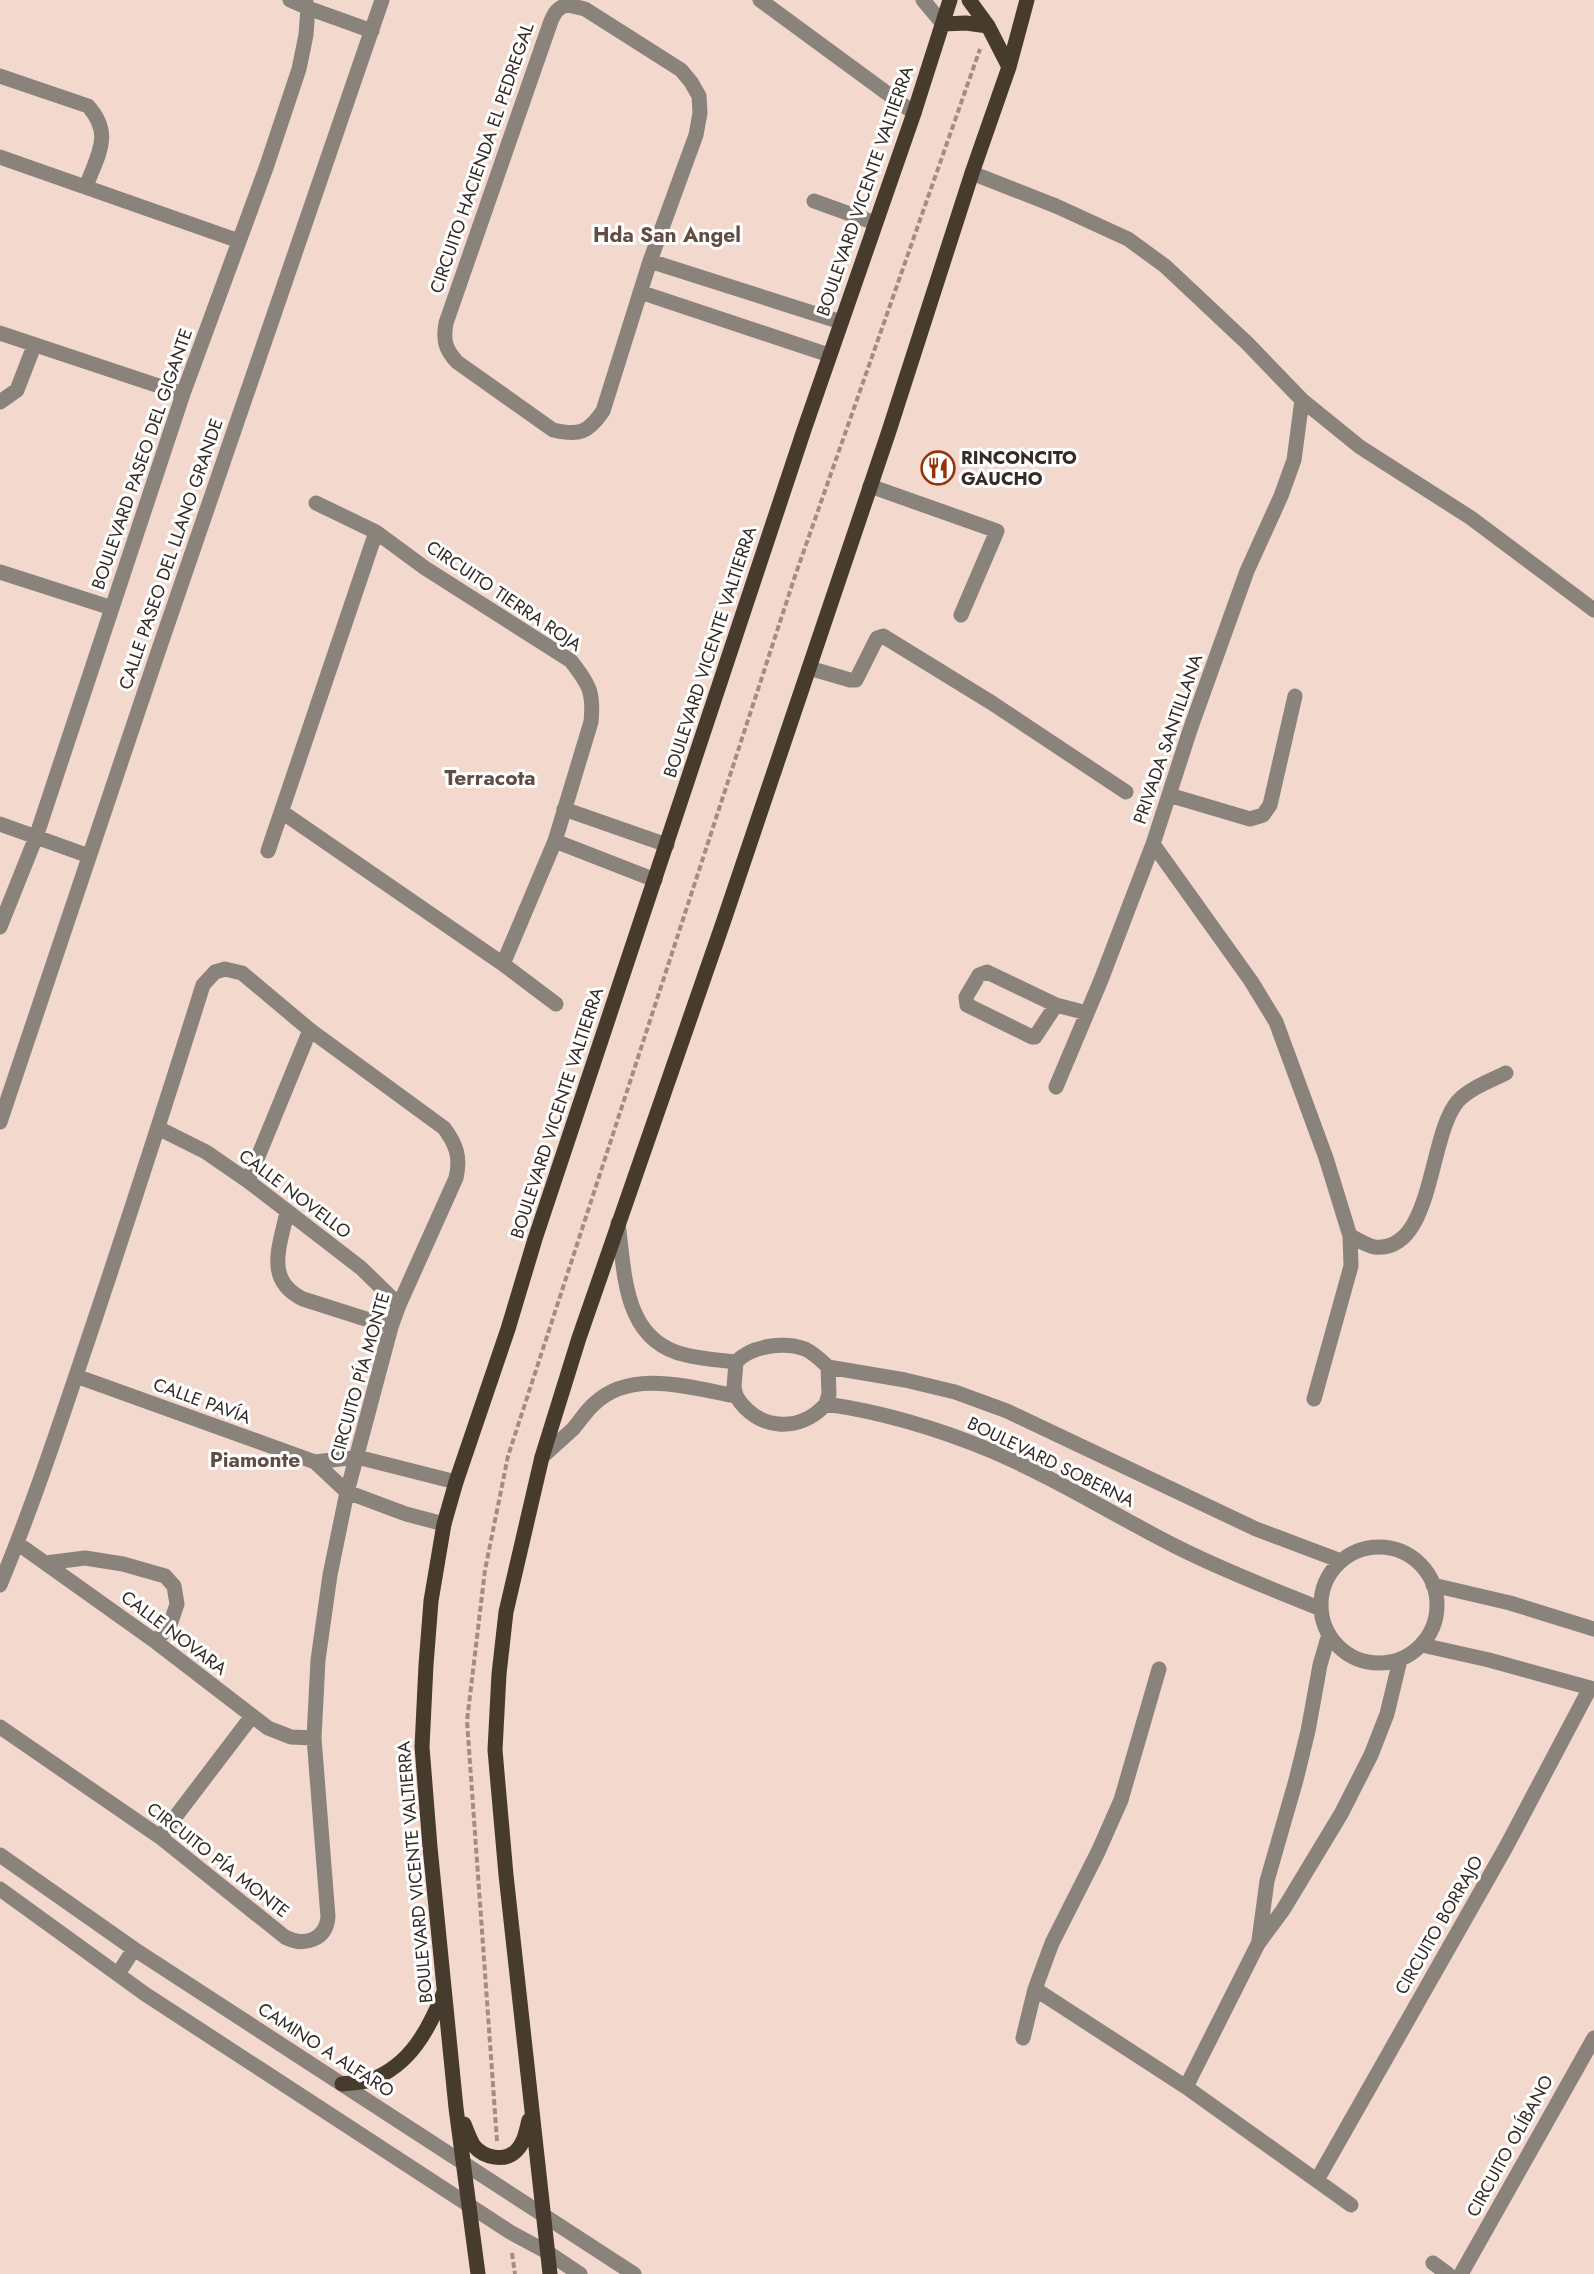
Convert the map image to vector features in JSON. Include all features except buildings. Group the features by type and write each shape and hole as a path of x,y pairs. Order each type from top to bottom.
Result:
{"main road":[{"name":"BOULEVARD VICENTE VALTIERRA","path":"478,2274 471,2206 456,2108 422,1747 431,1601 444,1524 829,355 914,113 950,0"},
{"path":"969,0 988,26 1009,67"},
{"path":"550,2274 531,2115 495,1750 499,1674 506,1612 542,1457 618,1222 723,923 870,486 1009,67 1027,0"},
{"path":"943,24 966,23 988,26"},
{"path":"342,2084 369,2081 390,2071 413,2051 430,2025 445,1990"},
{"path":"456,2108 474,2145 485,2155 499,2158 515,2152 524,2140 531,2115"}],"street":[{"path":"290,0 306,4 372,31"},
{"name":"CALLE PASEO DEL LLANO GRANDE","path":"0,1122 382,0"},
{"path":"760,0 914,113"},
{"path":"923,0 943,24"},
{"name":"BOULEVARD PASEO DEL GIGANTE","path":"0,927 36,837 183,394 299,69 306,35 306,4"},
{"name":"CIRCUITO HACIENDA EL PEDREGAL","path":"568,5 585,9 681,70 692,82 699,96 700,113 696,135 650,261 603,411 586,431 565,433 553,430 457,362 447,351 444,342 446,323 550,21 561,7 568,5"},
{"path":"0,76 88,106 97,117 102,127 102,140 86,187"},
{"path":"0,157 239,241"},
{"path":"972,173 1056,206 1128,239 1165,266 1247,343 1302,400 1360,447 1471,518 1594,609"},
{"path":"814,201 875,223"},
{"path":"650,261 840,322"},
{"path":"640,292 829,355"},
{"path":"0,333 183,394"},
{"path":"0,402 17,390 34,346"},
{"name":"PRIVADA SANTILLANA","path":"1056,1087 1153,844 1191,727 1247,571 1281,496 1294,460 1302,400"},
{"path":"870,486 997,531 961,615"},
{"name":"CIRCUITO TIERRA ROJA","path":"316,503 376,532 425,568 571,661 587,682 593,702 591,722 555,841 503,964"},
{"path":"268,851 376,532"},
{"path":"0,572 112,608"},
{"path":"809,668 856,680 878,638 883,636 992,703 1126,792"},
{"path":"1169,795 1250,819 1263,815 1270,805 1295,696"},
{"path":"564,809 667,845"},
{"path":"282,812 503,964 556,1004"},
{"path":"0,824 89,856"},
{"path":"555,841 655,880"},
{"path":"1153,844 1251,981 1276,1022 1326,1158 1350,1236 1351,1266 1314,1399"},
{"name":"CIRCUITO PÍA MONTE","path":"0,1585 76,1376 158,1128 202,985 215,972 225,969 242,973 310,1030 437,1122 454,1140 458,1152 459,1167 456,1178 399,1305 392,1327 347,1492 330,1575 318,1660 314,1738 328,1917 326,1930 315,1939 300,1943 274,1930 160,1838 0,1727"},
{"path":"1056,1005 1032,1037 967,1005 966,997 979,975 987,972 1056,1005 1087,1013"},
{"path":"248,1181 310,1030"},
{"path":"1350,1236 1373,1247 1390,1246 1406,1237 1416,1221 1448,1118 1458,1101 1506,1073"},
{"name":"CALLE NOVELLO","path":"158,1128 206,1152 248,1181 360,1268 399,1305"},
{"path":"287,1212 277,1263 280,1280 290,1293 392,1327"},
{"path":"618,1222 626,1287 636,1319 646,1332 663,1346 684,1355 736,1362 734,1387 736,1396 743,1406 755,1416 773,1423 805,1422 816,1415 826,1404 828,1367"},
{"name":"BOULEVARD SOBERNA","path":"736,1362 741,1356 753,1350 782,1346 803,1349 819,1357 828,1367 905,1380 956,1392 1007,1411 1256,1529 1341,1562"},
{"name":"CALLE PAVÍA","path":"76,1376 315,1462 347,1492 406,1514 444,1524"},
{"path":"542,1457 574,1428 595,1403 618,1389 645,1383 667,1384 736,1396"},
{"name":"BOULEVARD SOBERNA","path":"826,1404 864,1409 948,1434 993,1452 1064,1486 1175,1546 1242,1577 1321,1609"},
{"name":"CALLE PAVÍA","path":"315,1462 357,1457 456,1482"},
{"name":"CALLE NOVARA","path":"17,1543 156,1642 279,1734 314,1738"},
{"path":"1374,1547 1393,1549 1410,1556 1424,1568 1433,1585 1437,1606 1433,1627 1422,1645 1400,1660 1380,1664 1360,1660 1342,1650 1329,1634 1321,1609 1323,1591 1329,1575 1341,1562 1356,1552 1374,1547"},
{"path":"46,1563 85,1558 123,1563 165,1576 174,1586 177,1604 171,1622 156,1642"},
{"path":"1433,1585 1510,1603 1594,1629"},
{"path":"1258,1944 1267,1881 1298,1771 1320,1665 1329,1634"},
{"path":"1422,1645 1592,1688"},
{"path":"1186,2087 1258,1944 1283,1910 1341,1814 1371,1755 1387,1714 1400,1660"},
{"path":"1023,2038 1035,1989 1052,1943 1098,1852 1121,1800 1159,1669"},
{"name":"CIRCUITO BORRAJO","path":"1317,2180 1506,1847 1592,1688"},
{"path":"160,1838 252,1716"},
{"name":"CAMINO A ALFARO","path":"0,1855 134,1949 634,2274"},
{"path":"0,1888 145,1994 510,2232 548,2252 580,2274"},
{"path":"118,1974 134,1949"},
{"path":"1035,1989 1186,2087 1351,2205"},
{"name":"CIRCUITO OLÍBANO","path":"1461,2274 1594,2038"},
{"path":"1433,2263 1448,2274"}],"place":[{"name":"RINCONCITO GAUCHO","path":"938,468"}],"district":[{"name":"Hda San Angel","path":"667,235"},
{"name":"Terracota","path":"490,778"},
{"name":"Piamonte","path":"255,1460"}]}
